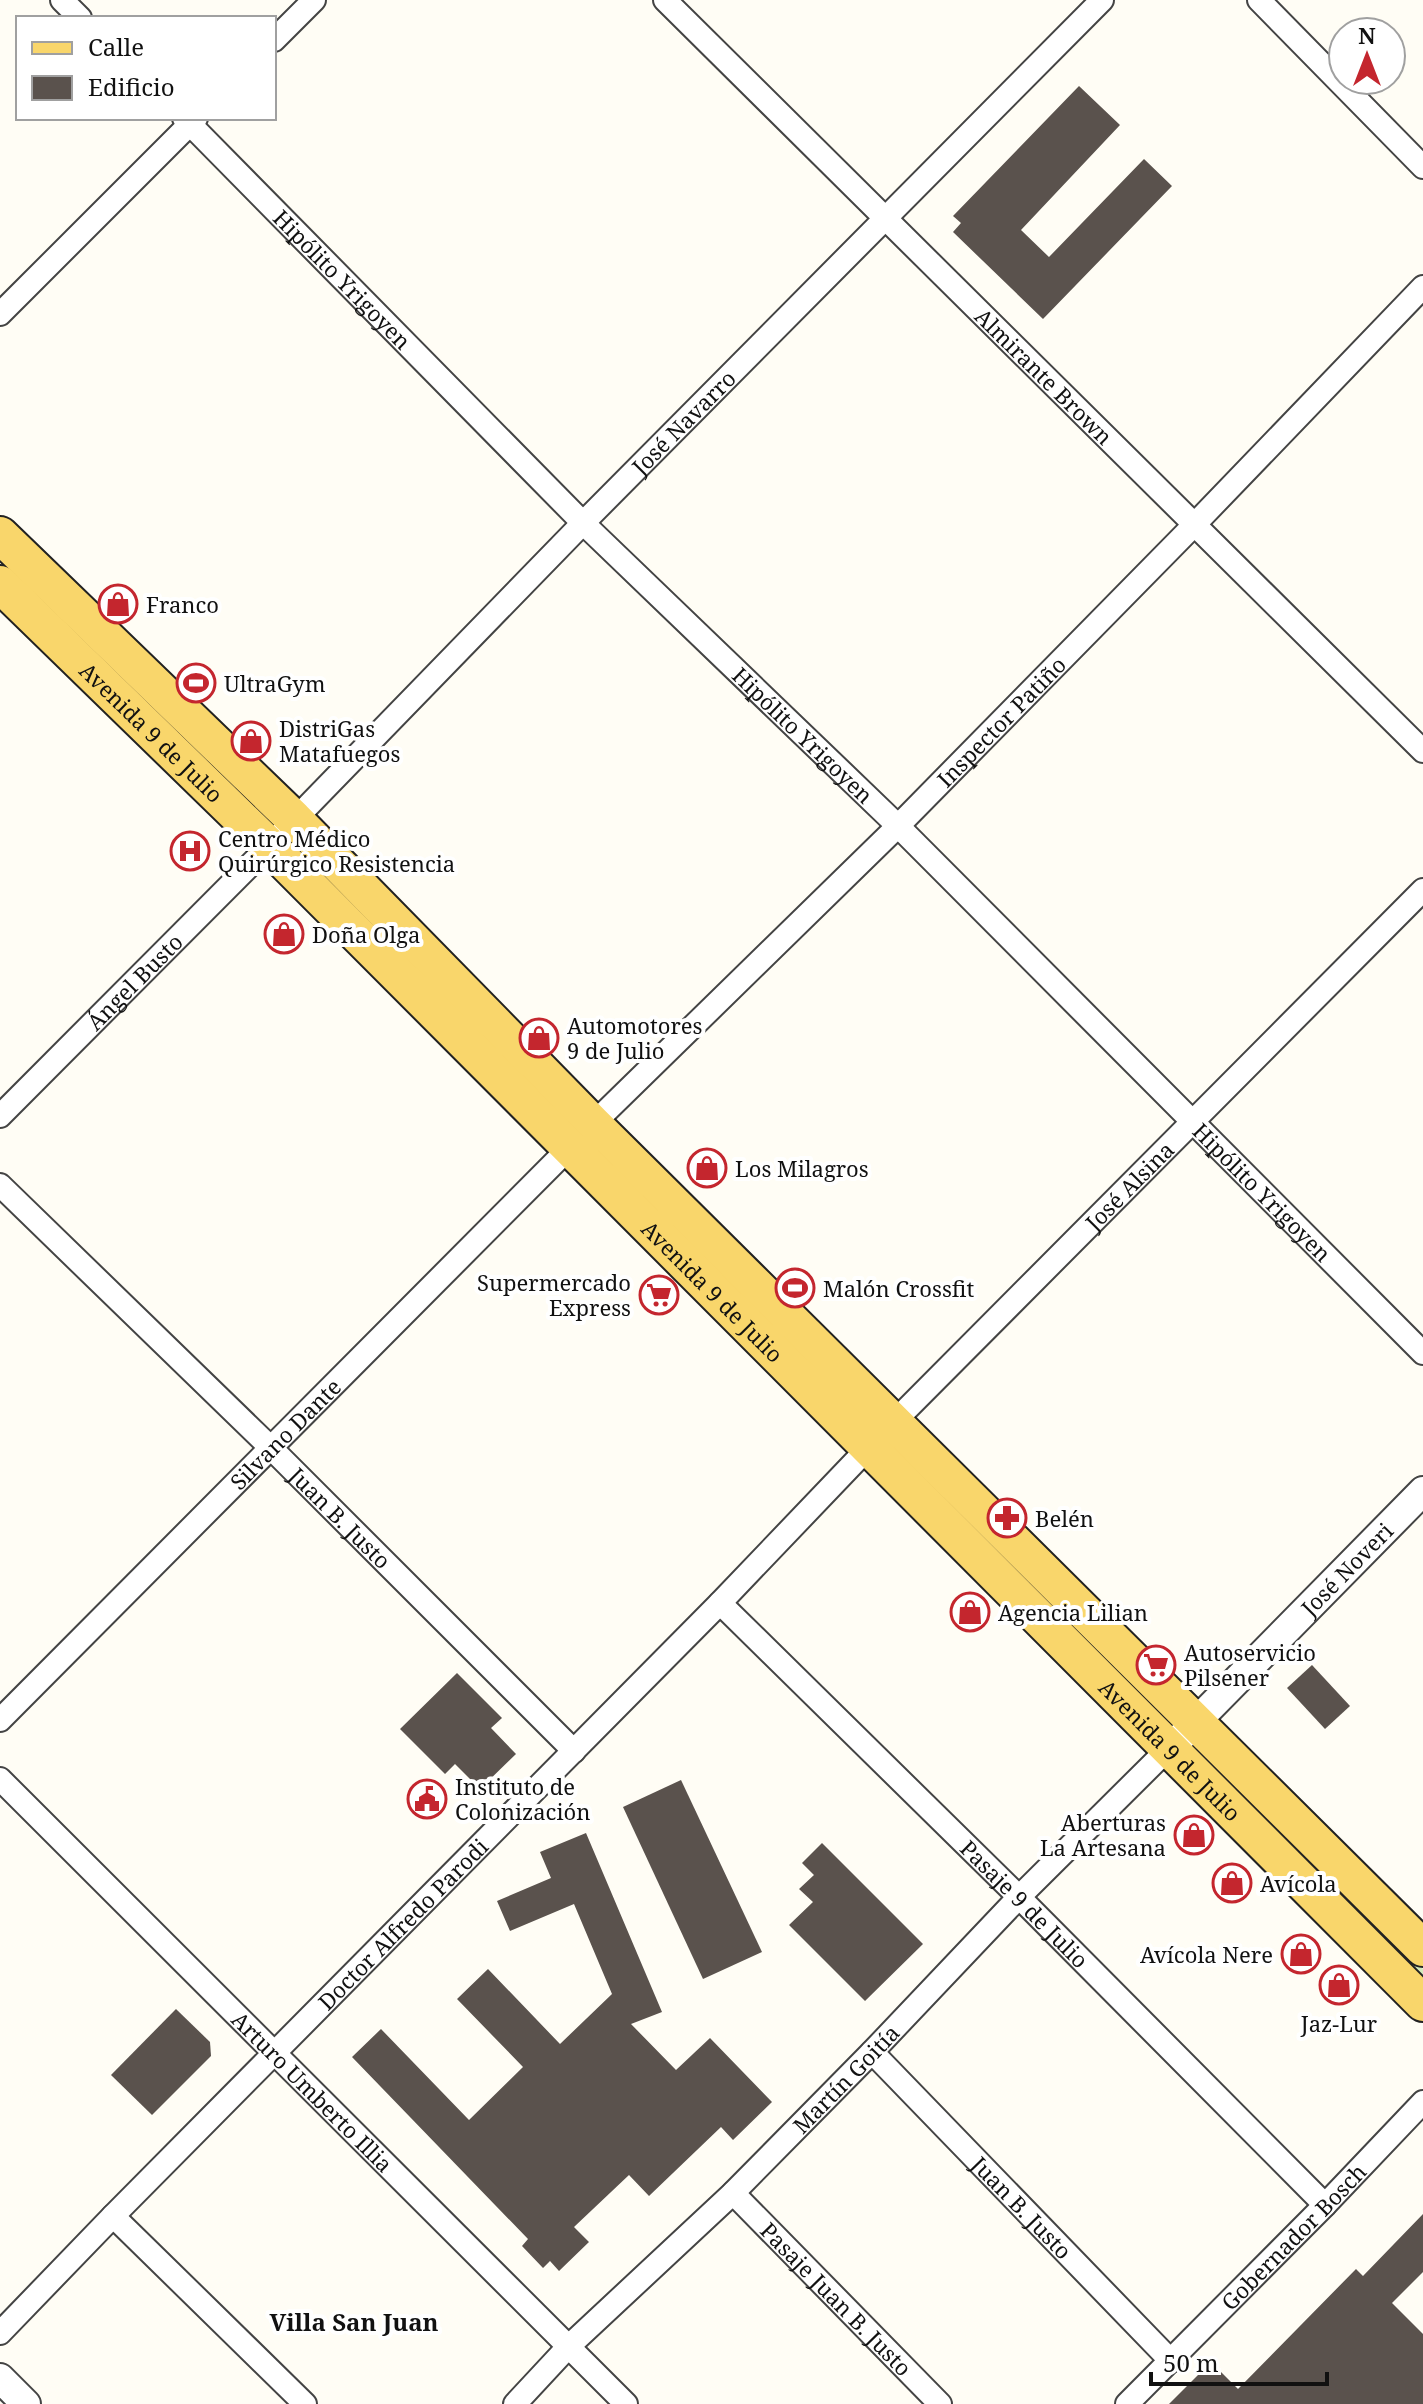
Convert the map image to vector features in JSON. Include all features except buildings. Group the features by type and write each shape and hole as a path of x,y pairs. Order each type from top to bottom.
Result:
{"main road":[{"name":"Avenida 9 de Julio","path":"0,535 294,819 870,1446 1423,2003"},
{"name":"Avenida 9 de Julio","path":"0,584 269,846 895,1421 1423,1948"}],"street":[{"path":"62,0 78,16"},
{"path":"276,38 314,0"},
{"name":"Almirante Brown","path":"665,0 1423,751"},
{"name":"José Navarro","path":"269,846 583,523 1102,0"},
{"path":"1259,0 1423,167"},
{"path":"0,314 190,120"},
{"name":"Hipólito Yrigoyen","path":"190,120 583,523 898,826 1423,1353"},
{"name":"Inspector Patiño","path":"582,1136 898,826 1423,287"},
{"name":"Ángel Busto","path":"0,1116 269,846"},
{"name":"José Alsina","path":"870,1446 1423,890"},
{"name":"Silvano Dante","path":"0,1720 582,1136"},
{"name":"Juan B. Justo","path":"0,1185 272,1449 574,1751"},
{"name":"Doctor Alfredo Parodi","path":"0,2333 720,1603 870,1446"},
{"name":"José Noveri","path":"1169,1748 1423,1491"},
{"name":"Pasaje 9 de Julio","path":"720,1603 1019,1897 1325,2205"},
{"name":"Martín Goitía","path":"515,2404 568,2347 733,2193 1019,1897 1169,1748"},
{"name":"Arturo Umberto Illia","path":"0,1779 626,2404"},
{"name":"Juan B. Justo","path":"872,2052 1171,2361"},
{"name":"Gobernador Bosch","path":"1127,2404 1423,2102"},
{"name":"Pasaje Juan B. Justo","path":"733,2193 940,2404"},
{"path":"113,2216 305,2404"},
{"path":"0,2378 26,2404"}],"green space":[{"path":"1204,1746 1423,1969 1423,1989 1194,1756"}],"place":[{"name":"Franco","path":"118,604"},
{"name":"UltraGym","path":"196,683"},
{"name":"DistriGas Matafuegos","path":"251,741"},
{"name":"Centro Médico Quirúrgico Resistencia","path":"190,851"},
{"name":"Doña Olga","path":"284,934"},
{"name":"Automotores 9 de Julio","path":"539,1038"},
{"name":"Los Milagros","path":"707,1168"},
{"name":"Malón Crossfit","path":"795,1288"},
{"name":"Supermercado Express","path":"659,1295"},
{"name":"Belén","path":"1007,1518"},
{"name":"Agencia Lilian","path":"970,1612"},
{"name":"Autoservicio Pilsener","path":"1156,1665"},
{"name":"Instituto de Colonización","path":"427,1799"},
{"name":"Aberturas La Artesana","path":"1194,1835"},
{"name":"Avícola","path":"1232,1883"},
{"name":"Avícola Nere","path":"1301,1954"},
{"name":"Jaz-Lur","path":"1339,1985"}],"district":[{"name":"Villa San Juan","path":"354,2321"}]}
